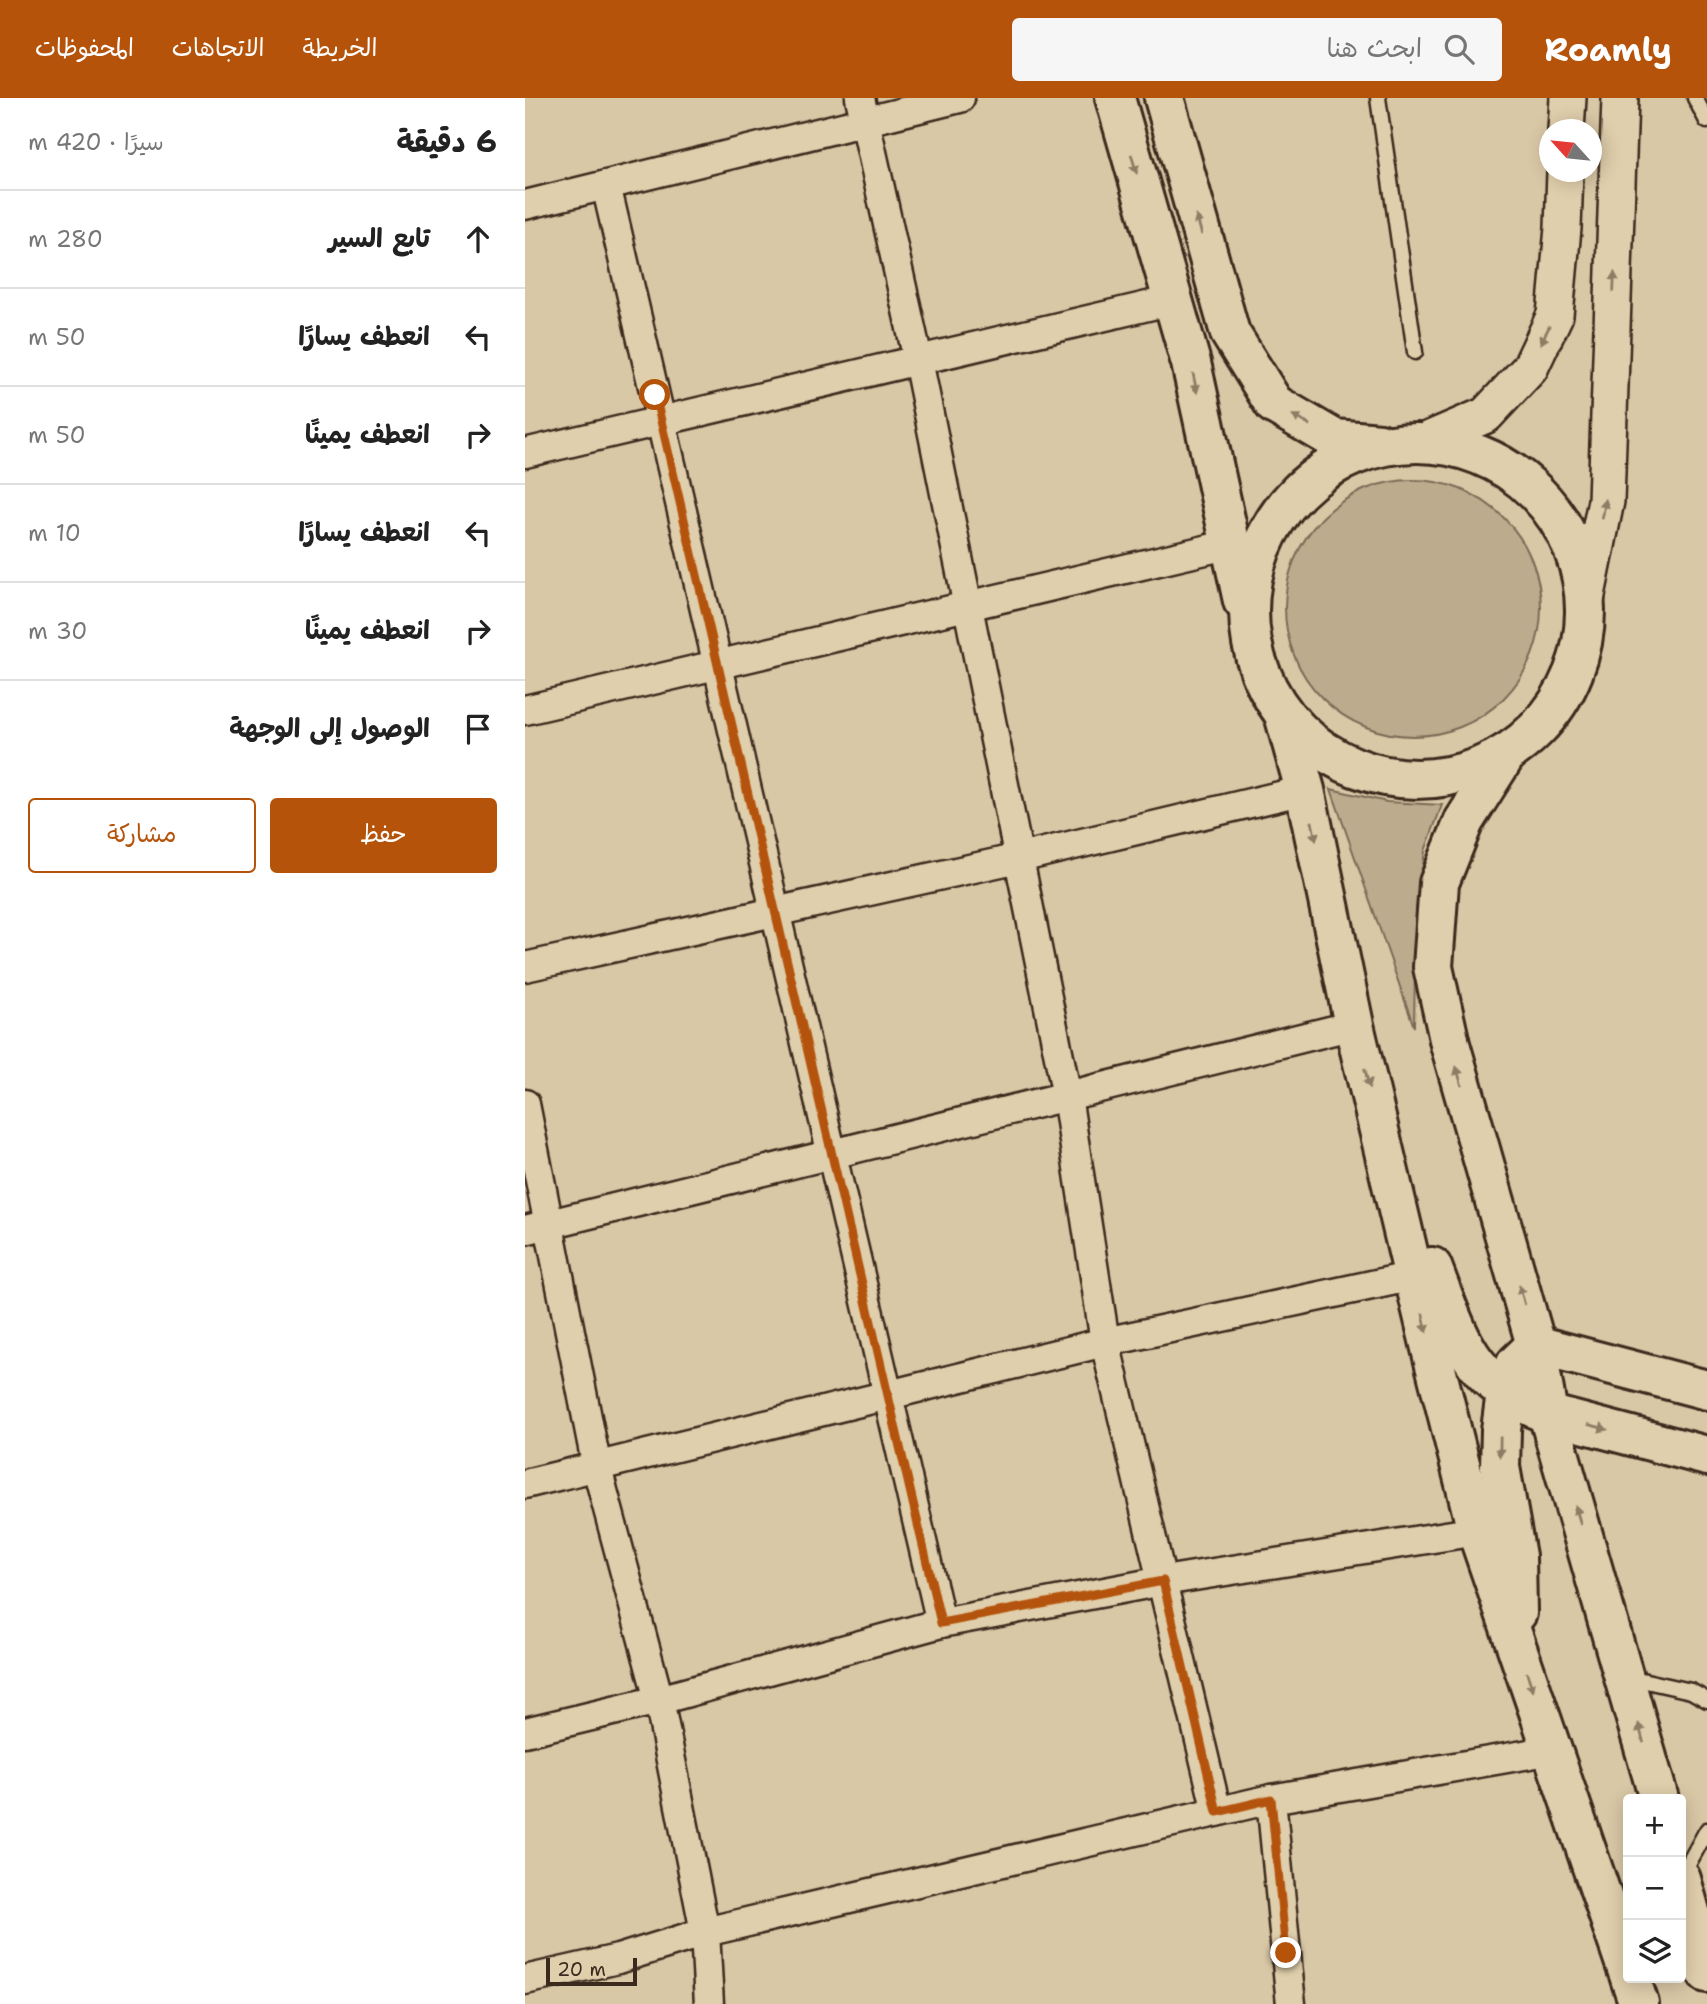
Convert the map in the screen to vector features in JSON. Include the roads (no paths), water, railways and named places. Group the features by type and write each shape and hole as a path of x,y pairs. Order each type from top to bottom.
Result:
{"main road":[{"path":"1115,98 1191,363 1260,675 1285,718 1305,790 1354,1025 1477,1531 1623,1957"},
{"path":"1164,98 1230,333 1274,404 1334,439 1472,450 1516,473 1552,508 1576,552 1585,600 1582,645 1567,687 1541,724 1507,754 1464,821 1439,883 1433,967 1450,1044 1537,1345 1548,1414 1658,1794"},
{"path":"1248,626 1251,576 1269,529 1300,489 1341,460 1406,443"},
{"path":"1285,718 1321,751 1365,772 1413,780 1462,774 1507,754"},
{"path":"1381,1138 1461,1342 1482,1373 1525,1405 1548,1414 1707,1456"},
{"path":"1537,1345 1707,1390"},
{"path":"1518,1647 1516,1556 1500,1467 1501,1430 1506,1392 1516,1364 1537,1345"},
{"path":"1686,1890 1701,1926 1707,1973"},
{"path":"1632,1983 1639,2004"}],"street":[{"path":"525,205 606,185 862,110 960,98"},
{"path":"1567,119 1568,98"},
{"path":"1585,600 1606,501 1620,98"},
{"path":"862,110 918,360 1067,1096 1105,1342 1217,1812"},
{"path":"1406,443 1486,415 1530,368 1555,315 1565,182"},
{"path":"606,185 941,1623"},
{"path":"525,453 1173,300"},
{"path":"525,709 1231,544"},
{"path":"525,967 1019,858 1305,790"},
{"path":"537,1228 1354,1025"},
{"path":"525,1104 537,1228 659,1700 705,1932 709,2004"},
{"path":"525,1484 1105,1342 1414,1276"},
{"path":"525,1732 659,1700 941,1623 1163,1581 1477,1531"},
{"path":"525,1980 618,1959 705,1932 1271,1799 1553,1750"},
{"path":"1271,1799 1291,2004"}],"lane":[{"path":"1378,98 1415,352"},
{"path":"1695,98 1707,121"},
{"path":"1625,1676 1691,1691 1707,1700"},
{"path":"1686,1869 1707,1830"}]}
